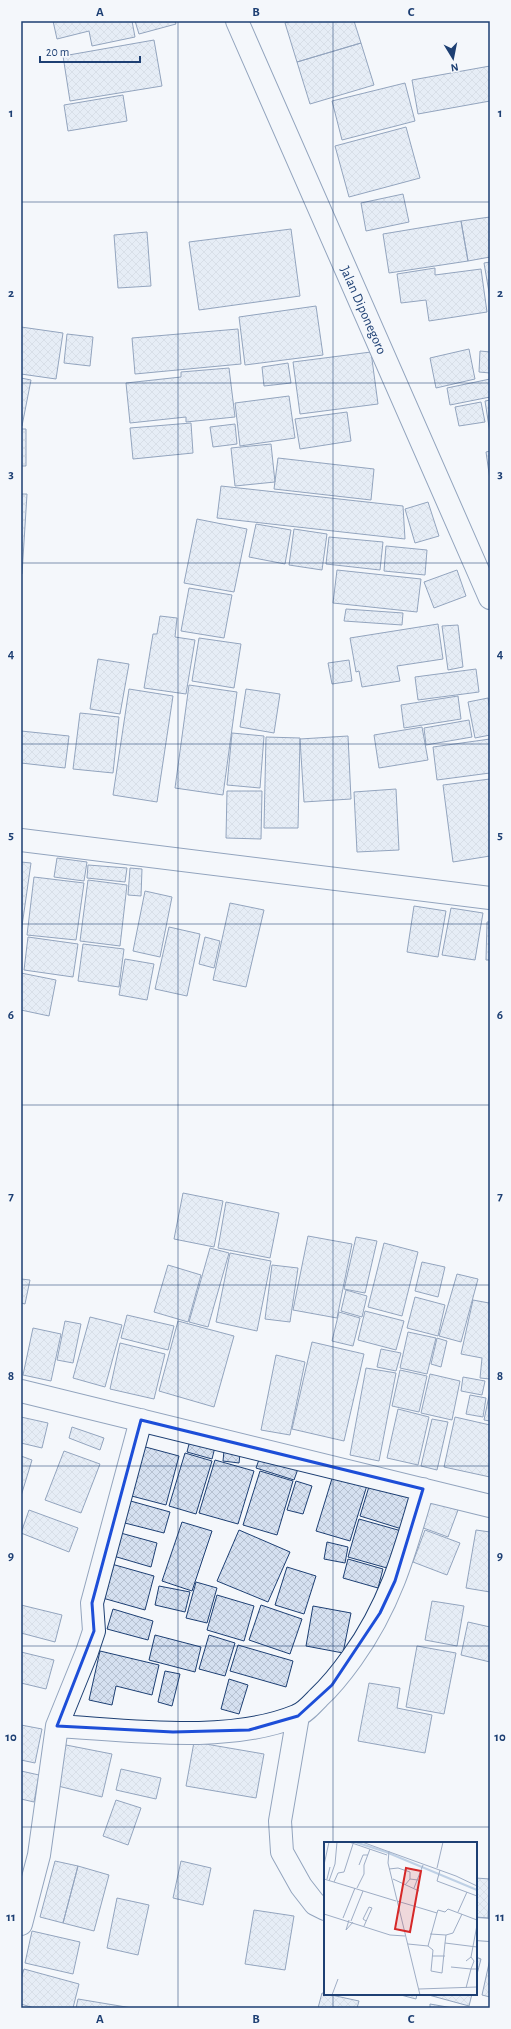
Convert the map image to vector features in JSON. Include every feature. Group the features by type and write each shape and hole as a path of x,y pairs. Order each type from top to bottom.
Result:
{"street":[{"name":"Jalan Diponegoro","path":"237,21 490,598"},
{"path":"21,840 490,898"},
{"path":"21,1390 490,1506"},
{"path":"21,1924 39,1855 57,1726 87,1652 94,1630 92,1603 141,1420"},
{"path":"57,1726 173,1732 249,1730 298,1716 332,1685 363,1642 380,1613 395,1581 423,1489"},
{"path":"298,1716 280,1821 282,1852 301,1886 315,1904 324,1908"},
{"path":"477,1929 490,1930"}],"highlighted area":[{"path":"141,1420 423,1489 395,1581 380,1613 332,1685 298,1716 249,1730 173,1732 57,1726 94,1631 92,1603"}],"building":[{"path":"53,21 132,21 135,37 92,46 89,31 57,39"},
{"path":"135,21 175,21 176,24 139,34"},
{"path":"292,21 354,21 361,43 297,62 285,23"},
{"path":"154,40 162,86 70,101 63,56"},
{"path":"361,43 374,85 310,104 297,62"},
{"path":"490,66 490,101 418,114 412,80"},
{"path":"405,83 415,121 342,140 332,101"},
{"path":"123,95 127,121 68,131 64,105"},
{"path":"406,127 420,178 349,197 335,146"},
{"path":"403,194 409,222 366,231 361,203"},
{"path":"490,217 490,257 468,261 461,221"},
{"path":"461,221 468,261 389,273 383,234"},
{"path":"291,229 300,296 199,310 189,242"},
{"path":"147,232 151,286 118,288 114,235"},
{"path":"490,262 490,298 484,263"},
{"path":"435,268 435,275 481,269 487,312 429,321 426,300 401,303 397,274"},
{"path":"316,306 323,355 245,365 239,317"},
{"path":"21,327 63,333 56,379 21,374"},
{"path":"238,329 241,364 135,374 132,338"},
{"path":"67,334 93,337 90,366 64,363"},
{"path":"469,349 475,379 436,388 430,358"},
{"path":"480,351 490,352 490,373 479,372"},
{"path":"371,352 378,404 300,414 293,362"},
{"path":"288,363 291,383 264,386 262,367"},
{"path":"229,368 235,417 186,422 186,417 130,423 126,383 181,377 181,372"},
{"path":"21,378 31,380 22,426 21,426"},
{"path":"490,379 490,397 450,405 447,388"},
{"path":"289,396 295,438 240,446 235,403"},
{"path":"490,400 490,433 485,401"},
{"path":"481,402 485,422 459,426 455,407"},
{"path":"347,412 351,441 300,449 295,419"},
{"path":"191,423 193,453 133,459 130,428"},
{"path":"235,424 237,444 213,447 210,427"},
{"path":"21,429 26,429 26,466 21,466"},
{"path":"271,444 275,482 235,486 231,448"},
{"path":"490,451 490,480 486,452"},
{"path":"278,458 374,469 371,500 274,489"},
{"path":"221,486 403,506 405,539 217,518"},
{"path":"21,494 27,494 22,574 21,574"},
{"path":"428,502 439,536 415,543 405,509"},
{"path":"197,519 247,529 234,592 184,583"},
{"path":"256,524 291,530 285,564 249,557"},
{"path":"294,529 327,534 322,570 289,565"},
{"path":"329,537 383,542 380,570 326,564"},
{"path":"386,546 427,550 425,575 384,571"},
{"path":"337,570 421,579 417,612 333,603"},
{"path":"457,570 466,596 434,608 424,582"},
{"path":"189,588 232,595 224,638 181,631"},
{"path":"346,609 403,613 402,625 344,621"},
{"path":"160,616 177,618 175,637 195,640 186,694 144,688 153,634 157,634"},
{"path":"438,624 443,659 397,666 400,681 362,687 359,671 356,672 350,638"},
{"path":"458,625 463,667 448,670 442,626"},
{"path":"199,638 241,644 234,688 192,681"},
{"path":"98,659 129,664 120,714 90,709"},
{"path":"349,660 352,681 332,684 328,663"},
{"path":"476,669 479,692 418,700 415,677"},
{"path":"189,685 237,692 223,795 175,788"},
{"path":"129,689 173,696 157,802 113,795"},
{"path":"246,689 280,694 274,733 240,727"},
{"path":"458,696 461,719 404,728 401,705"},
{"path":"488,698 490,711 490,735 475,738 468,702"},
{"path":"80,713 119,717 113,773 73,769"},
{"path":"469,720 472,737 426,745 424,728"},
{"path":"422,727 428,760 379,768 374,735"},
{"path":"21,731 69,736 65,768 21,763"},
{"path":"232,733 264,736 260,788 227,785"},
{"path":"348,736 351,799 304,802 300,739"},
{"path":"266,737 300,738 298,828 264,828"},
{"path":"490,739 490,773 437,780 433,747"},
{"path":"490,779 490,856 453,862 443,785"},
{"path":"396,789 399,850 357,852 354,792"},
{"path":"227,791 262,791 261,839 226,838"},
{"path":"57,858 87,862 84,881 54,877"},
{"path":"21,862 31,863 21,933"},
{"path":"88,865 127,868 125,882 87,878"},
{"path":"130,868 142,869 141,896 128,895"},
{"path":"34,877 84,883 76,940 27,935"},
{"path":"88,880 127,885 120,946 80,941"},
{"path":"145,891 172,897 160,957 133,951"},
{"path":"230,903 264,910 246,987 213,980"},
{"path":"414,906 446,911 438,957 407,952"},
{"path":"451,908 483,913 475,960 442,955"},
{"path":"487,922 490,922 490,960 486,960"},
{"path":"169,927 200,934 187,996 155,989"},
{"path":"28,937 78,944 73,977 24,970"},
{"path":"205,937 220,941 214,968 199,964"},
{"path":"83,944 124,949 119,987 78,981"},
{"path":"125,959 154,964 147,1000 119,995"},
{"path":"21,973 56,980 49,1016 21,1010"},
{"path":"183,1193 223,1201 214,1247 174,1239"},
{"path":"226,1202 279,1213 270,1258 218,1248"},
{"path":"308,1236 352,1244 337,1318 293,1310"},
{"path":"356,1237 377,1241 365,1293 344,1289"},
{"path":"384,1243 418,1252 402,1316 368,1307"},
{"path":"210,1248 229,1253 208,1327 189,1322"},
{"path":"230,1253 271,1261 257,1331 216,1322"},
{"path":"422,1262 445,1267 438,1297 415,1291"},
{"path":"168,1265 201,1275 188,1322 154,1312"},
{"path":"272,1265 298,1268 290,1322 265,1319"},
{"path":"457,1274 478,1279 461,1342 439,1336"},
{"path":"21,1279 30,1280 25,1304 21,1303"},
{"path":"346,1290 367,1296 362,1317 341,1311"},
{"path":"415,1297 445,1305 438,1336 407,1328"},
{"path":"490,1298 490,1379 480,1378 482,1358 461,1354 473,1300 489,1303"},
{"path":"365,1311 404,1321 396,1350 358,1340"},
{"path":"339,1312 360,1318 353,1346 332,1341"},
{"path":"127,1315 174,1326 168,1350 121,1338"},
{"path":"90,1317 122,1325 105,1387 73,1378"},
{"path":"65,1321 81,1324 73,1363 57,1360"},
{"path":"178,1321 234,1336 214,1407 159,1391"},
{"path":"33,1328 61,1334 51,1381 23,1375"},
{"path":"408,1332 436,1338 427,1374 400,1368"},
{"path":"437,1338 447,1341 441,1367 431,1364"},
{"path":"312,1342 364,1354 344,1441 292,1429"},
{"path":"120,1343 165,1354 154,1399 110,1389"},
{"path":"381,1349 401,1353 396,1371 377,1367"},
{"path":"276,1355 305,1362 290,1435 261,1430"},
{"path":"366,1368 396,1373 379,1461 350,1455"},
{"path":"400,1370 427,1376 419,1412 392,1406"},
{"path":"430,1374 460,1381 452,1420 421,1413"},
{"path":"463,1377 485,1381 482,1395 461,1391"},
{"path":"490,1391 490,1421 484,1420"},
{"path":"470,1395 486,1398 483,1417 466,1414"},
{"path":"398,1409 429,1417 418,1465 387,1458"},
{"path":"21,1417 48,1423 42,1448 21,1443"},
{"path":"455,1417 490,1425 490,1477 444,1467"},
{"path":"432,1419 448,1422 437,1470 421,1466"},
{"path":"72,1427 104,1438 100,1450 69,1438"},
{"path":"190,1440 215,1447 212,1459 187,1452"},
{"path":"138,1445 179,1456 166,1505 124,1494"},
{"path":"64,1451 100,1464 81,1513 45,1500"},
{"path":"224,1451 240,1454 239,1463 223,1461"},
{"path":"185,1453 212,1461 196,1514 169,1506"},
{"path":"261,1454 299,1466 294,1480 256,1468"},
{"path":"21,1456 32,1460 21,1496"},
{"path":"215,1460 254,1471 238,1524 199,1513"},
{"path":"260,1471 293,1481 277,1535 243,1525"},
{"path":"334,1472 368,1482 350,1541 316,1531"},
{"path":"371,1480 420,1495 405,1530 360,1516"},
{"path":"296,1481 312,1486 303,1514 287,1510"},
{"path":"428,1499 458,1510 448,1537 418,1526"},
{"path":"127,1500 170,1512 164,1533 121,1522"},
{"path":"29,1510 78,1528 69,1552 21,1533"},
{"path":"359,1519 405,1532 394,1570 348,1557"},
{"path":"182,1522 212,1531 192,1591 162,1581"},
{"path":"239,1530 290,1552 268,1602 217,1581"},
{"path":"425,1530 460,1543 447,1575 413,1562"},
{"path":"476,1530 490,1532 490,1592 466,1588"},
{"path":"117,1532 157,1543 151,1567 110,1555"},
{"path":"327,1542 348,1547 345,1563 324,1559"},
{"path":"348,1559 383,1569 378,1588 343,1578"},
{"path":"108,1563 154,1576 145,1610 99,1597"},
{"path":"287,1567 316,1576 304,1614 275,1605"},
{"path":"196,1582 217,1588 207,1623 186,1618"},
{"path":"159,1586 190,1592 185,1612 155,1605"},
{"path":"217,1595 254,1606 244,1641 207,1630"},
{"path":"432,1601 464,1606 457,1646 425,1640"},
{"path":"21,1605 62,1615 55,1642 21,1633"},
{"path":"261,1605 302,1619 290,1654 249,1640"},
{"path":"313,1606 351,1613 343,1653 306,1646"},
{"path":"113,1609 153,1621 148,1640 107,1629"},
{"path":"468,1622 490,1627 490,1662 461,1655"},
{"path":"155,1635 201,1647 195,1672 149,1660"},
{"path":"209,1635 235,1643 225,1676 199,1669"},
{"path":"238,1645 293,1661 286,1687 230,1671"},
{"path":"417,1646 456,1653 444,1714 406,1707"},
{"path":"100,1651 159,1665 152,1695 116,1686 112,1705 89,1700"},
{"path":"21,1652 54,1660 46,1689 21,1683"},
{"path":"165,1671 180,1674 172,1706 158,1702"},
{"path":"229,1679 248,1685 239,1714 221,1709"},
{"path":"369,1683 400,1688 397,1708 432,1715 425,1753 358,1741"},
{"path":"21,1725 42,1729 35,1763 21,1760"},
{"path":"194,1742 264,1754 256,1798 186,1786"},
{"path":"66,1745 112,1754 102,1797 54,1785"},
{"path":"121,1769 161,1778 156,1799 116,1790"},
{"path":"21,1771 39,1775 34,1802 21,1799"},
{"path":"116,1800 141,1808 128,1845 103,1836"},
{"path":"55,1861 78,1866 63,1923 40,1917"},
{"path":"181,1861 211,1868 203,1905 173,1898"},
{"path":"78,1866 109,1875 94,1931 63,1923"},
{"path":"477,1878 490,1879 488,1918 477,1917"},
{"path":"117,1898 149,1905 138,1955 107,1948"},
{"path":"254,1910 294,1916 285,1970 245,1964"},
{"path":"32,1931 80,1942 73,1974 25,1963"},
{"path":"477,1957 481,1959 477,1974"},
{"path":"490,1959 490,1997 482,1995"},
{"path":"24,1969 79,1984 73,2008 34,2008 21,2004 21,1979"},
{"path":"322,1993 324,1995 331,1995 359,2001 357,2008 318,2008"},
{"path":"401,1995 417,1995 416,1999"},
{"path":"429,1995 472,1995 469,2006"},
{"path":"78,1999 132,2008 76,2008"},
{"path":"430,2004 453,2008 430,2008"}]}
